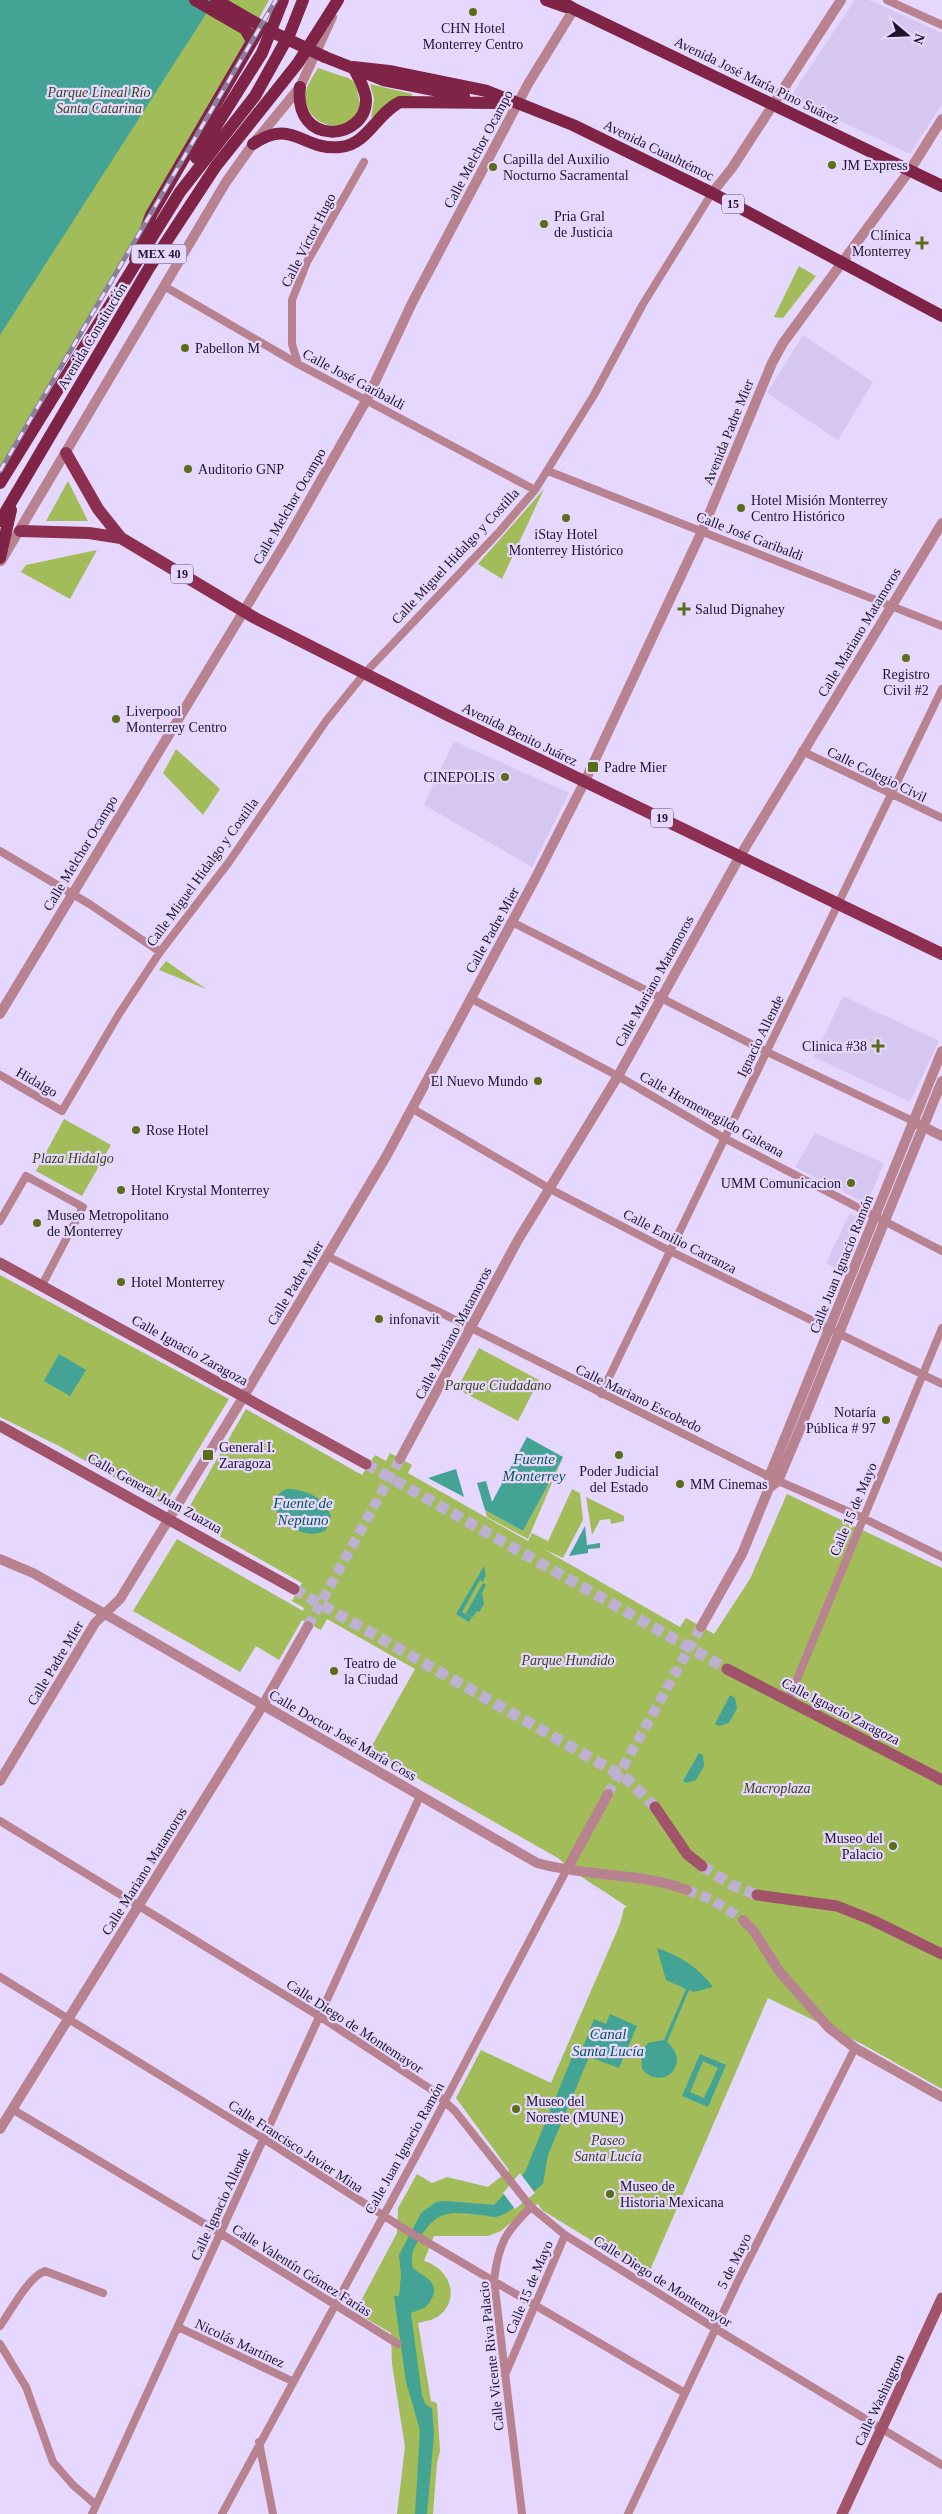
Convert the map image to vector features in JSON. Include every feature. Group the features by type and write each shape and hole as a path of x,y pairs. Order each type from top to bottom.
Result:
{"highway":[{"path":"130,276 140,240 151,215 252,41 257,26 195,0"},
{"name":"Avenida Cuauhtémoc","path":"216,0 257,26 325,57 392,82 497,103 518,104"},
{"path":"180,192 196,158 262,52 283,0"},
{"name":"Avenida Constitución","path":"0,483 29,434 130,276 180,192 255,96 290,33 303,0"},
{"name":"Avenida Constitución","path":"0,521 106,339 216,166 298,63 338,0"},
{"path":"546,0 576,4"},
{"name":"Avenida José María Pino Suárez","path":"559,0 576,4 942,186"},
{"path":"300,87 300,110 309,122 327,131 345,129 360,118 366,101 361,82 353,66"},
{"name":"Avenida Cuauhtémoc","path":"353,66 389,71 487,91 593,134 712,193 942,316"},
{"path":"253,144 264,136 282,132 324,147 343,147 355,143 365,135 386,110 400,102 497,103"},
{"path":"29,434 106,339"},
{"path":"0,558 13,500"}],"main road":[{"name":"Avenida Benito Juárez","path":"66,453 98,509 121,538"},
{"name":"Avenida Benito Juárez","path":"20,531 89,532 121,538 243,610 364,674 942,954"},
{"name":"Calle Ignacio Zaragoza","path":"0,1263 366,1464"},
{"name":"Calle General Juan Zuazua","path":"0,1426 294,1589"},
{"name":"Calle Ignacio Zaragoza","path":"727,1669 942,1780"},
{"path":"655,1807 687,1854 702,1866"},
{"path":"757,1895 837,1906 872,1920 942,1954"},
{"name":"Calle Washington","path":"842,2514 942,2298"}],"street":[{"path":"0,564 226,182 253,144 300,87 312,65 338,0"},
{"name":"Calle Miguel Hidalgo y Costilla","path":"62,1111 119,1014 160,952 229,862 311,740 364,674 498,533 535,490 594,395 644,304 712,193 732,168 841,0"},
{"path":"887,0 942,25"},
{"name":"Calle Melchor Ocampo","path":"0,1014 288,538 367,399 413,301 518,104 576,4"},
{"name":"Avenida Padre Mier","path":"584,781 702,531 772,363 783,343 844,263 910,170 942,119"},
{"name":"Calle Víctor Hugo","path":"298,364 292,344 292,300 307,262 364,162"},
{"name":"Calle José Garibaldi","path":"164,286 298,364 535,490"},
{"name":"Calle José Garibaldi","path":"548,471 893,605 942,626"},
{"name":"Calle Mariano Matamoros","path":"400,1459 549,1188 618,1076 740,856 942,522"},
{"name":"Ignacio Allende","path":"601,1394 942,688"},
{"name":"Calle Colegio Civil","path":"802,751 942,818"},
{"name":"Calle Padre Mier","path":"0,1781 95,1623 120,1599 170,1519 413,1109 584,781"},
{"path":"0,851 72,893 160,952"},
{"path":"512,922 767,1052 942,1136"},
{"name":"Calle Hermenegildo Galeana","path":"470,998 618,1076 724,1138 942,1251"},
{"name":"Calle Juan Ignacio Ramón","path":"701,1627 742,1554 774,1479 879,1218 913,1121 942,1051"},
{"name":"Hidalgo","path":"0,1075 62,1111"},
{"name":"Calle Juan Ignacio Ramón","path":"879,1218 924,1127 942,1081"},
{"name":"Calle Emilio Carranza","path":"413,1109 549,1188 670,1251 942,1384"},
{"path":"0,1221 26,1176 83,1208 42,1285"},
{"name":"Calle Mariano Escobedo","path":"327,1256 774,1479 863,1518 942,1557"},
{"name":"Calle 15 de Mayo","path":"788,1701 942,1328"},
{"name":"Calle Doctor José María Coss","path":"1,1562 33,1573 537,1863 567,1869 656,1880 687,1890"},
{"name":"Calle Mariano Matamoros","path":"0,2129 263,1705 308,1626"},
{"name":"Calle Juan Ignacio Ramón","path":"222,2514 292,2381 446,2101 608,1794"},
{"name":"Calle Ignacio Allende","path":"92,2514 420,1796"},
{"name":"Calle Diego de Montemayor","path":"0,1821 319,2016 446,2101 528,2204 565,2235 716,2329 942,2465"},
{"path":"743,1920 753,1930 779,1971 829,2028 855,2048 942,2097"},
{"name":"Calle Francisco Javier Mina","path":"0,1976 264,2138 383,2216 685,2393"},
{"name":"5 de Mayo","path":"628,2514 716,2329 855,2048"},
{"name":"Calle Valentín Gómez Farías","path":"12,2109 220,2233 398,2344"},
{"name":"Calle Vicente Riva Palacio","path":"522,2514 494,2282 496,2264 503,2239 528,2204"},
{"name":"Calle 15 de Mayo","path":"504,2377 565,2235"},
{"path":"0,2326 31,2282 38,2274 45,2271 103,2293"},
{"name":"Nicolás Martínez","path":"178,2327 292,2381"},
{"path":"0,2344 26,2387 53,2462 73,2485 96,2505"},
{"path":"259,2442 273,2514"}],"shaded area":[{"path":"855,0 869,0 942,33 942,104 910,154 790,97"},
{"path":"803,335 873,382 838,440 767,393"},
{"path":"454,741 569,793 532,867 424,805"},
{"name":"Clinica #38","path":"843,996 939,1041 910,1102 814,1057"},
{"name":"UMM Comunicacion","path":"815,1133 884,1163 867,1204 795,1167"},
{"path":"850,1213 863,1221 842,1271 826,1263"}],"green space":[{"name":"Parque Lineal Río Santa Catarina","path":"0,0 269,0 199,127 0,467"},
{"path":"318,68 348,78 357,84 360,107 350,121 340,125 325,124 312,115 308,109 306,90"},
{"path":"370,84 412,94 412,96 397,98 371,118 374,99"},
{"path":"799,266 816,276 783,318 774,317"},
{"path":"68,481 88,521 46,521"},
{"path":"544,489 502,579 478,564"},
{"path":"97,550 70,599 21,572 26,565"},
{"path":"176,749 220,789 203,815 163,773"},
{"path":"166,961 206,989 159,970"},
{"name":"Plaza Hidalgo","path":"64,1119 111,1145 82,1196 36,1171"},
{"path":"0,1275 229,1399 164,1506 61,1447 0,1417"},
{"name":"Parque Ciudadano","path":"479,1348 539,1380 518,1421 457,1389"},
{"name":"Macroplaza","path":"246,1409 362,1475 375,1455 386,1461 390,1453 412,1465 408,1473 528,1541 532,1533 548,1541 546,1546 572,1489 580,1493 583,1520 563,1558 543,1549 680,1627 686,1618 714,1634 750,1579 787,1494 942,1568 942,2089 862,2044 768,1998 648,2275 542,2210 538,2204 516,2218 501,2231 488,2236 434,2236 424,2261 433,2265 446,2276 451,2292 450,2300 440,2315 418,2323 431,2401 437,2403 440,2451 437,2463 433,2514 397,2514 405,2447 392,2364 391,2333 355,2312 397,2233 398,2208 417,2174 432,2183 447,2177 488,2187 509,2170 456,2098 481,2050 551,2083 620,1924 624,1908 627,1907 583,1878 558,1858 369,1751 415,1669 327,1619 321,1630 302,1620 279,1660 256,1646 240,1672 133,1611 177,1539 303,1611 304,1608 292,1601 302,1583 184,1516"},
{"path":"563,1457 528,1539 487,1517 485,1510 523,1531"},
{"path":"586,1497 624,1516 624,1521 611,1524 610,1519 600,1520 592,1535"}],"water":[{"path":"0,0 215,0 0,335"},
{"path":"59,1354 86,1370 70,1396 44,1381"},
{"name":"Fuente Monterrey","path":"527,1437 563,1457 523,1531 485,1510 477,1483 486,1481 492,1502"},
{"path":"456,1469 464,1497 428,1478"},
{"name":"Fuente de Neptuno","path":"287,1489 294,1489 313,1495 324,1504 331,1516 326,1530 315,1534 304,1533 284,1521 277,1512 275,1503 278,1495"},
{"path":"585,1526 587,1545 600,1543 600,1548 588,1549 588,1553 569,1556"},
{"path":"484,1566 486,1575 483,1582 480,1580 462,1612 472,1617 469,1622 456,1614"},
{"path":"483,1583 486,1585 482,1593 484,1604 473,1617 466,1613"},
{"path":"730,1695 735,1698 737,1708 729,1723 719,1726 715,1724"},
{"path":"699,1753 703,1755 704,1766 696,1780 686,1783 683,1781"},
{"path":"657,1948 688,1963 713,1987 694,1992 689,1990 667,2042 674,2050 677,2058 676,2066 666,2077 658,2078 650,2076 642,2069 641,2052 648,2043 664,2040 686,1989 666,1980"},
{"name":"Canal Santa Lucía","path":"610,2014 637,2026 619,2068 589,2057 548,2155 543,2184 514,2207 496,2217 452,2213 438,2218 426,2229 414,2250 412,2256 413,2268 428,2279 434,2287 434,2293 426,2307 411,2313 422,2396 426,2405 432,2408 434,2435 427,2514 415,2514 420,2430 406,2382 394,2296 399,2296 401,2275 399,2255 421,2213 436,2202 494,2205 525,2172 577,2045 583,2047 594,2019 606,2024"},
{"path":"700,2054 726,2065 708,2107 682,2096","holes":["703,2061 718,2068 704,2098 690,2092"]}],"pier":[{"path":"520,2173 535,2193 515,2209 503,2193"}],"tunnel":[{"path":"308,1626 400,1459"},
{"path":"366,1464 727,1669"},
{"path":"294,1589 626,1778 655,1807"},
{"path":"608,1794 701,1627"},
{"path":"702,1866 732,1885 757,1895"},
{"path":"687,1890 713,1900 743,1920"}],"railway":[{"path":"0,471 276,0"}],"place":[{"name":"CHN Hotel Monterrey Centro","path":"473,12"},
{"name":"JM Express","path":"832,165"},
{"name":"Capilla del Auxilio Nocturno Sacramental","path":"493,167"},
{"name":"Pria Gral de Justicia","path":"544,224"},
{"name":"Clínica Monterrey","path":"922,243"},
{"name":"Pabellon M","path":"185,348"},
{"name":"Auditorio GNP","path":"188,469"},
{"name":"Hotel Misión Monterrey Centro Histórico","path":"741,508"},
{"name":"iStay Hotel Monterrey Histórico","path":"566,518"},
{"name":"Salud Dignahey","path":"684,609"},
{"name":"Registro Civil #2","path":"906,658"},
{"name":"Liverpool Monterrey Centro","path":"116,719"},
{"name":"Padre Mier","path":"593,767"},
{"name":"CINEPOLIS","path":"505,777"},
{"name":"Clinica #38","path":"878,1046"},
{"name":"El Nuevo Mundo","path":"538,1081"},
{"name":"Rose Hotel","path":"136,1130"},
{"name":"UMM Comunicacion","path":"851,1183"},
{"name":"Hotel Krystal Monterrey","path":"121,1190"},
{"name":"Museo Metropolitano de Monterrey","path":"37,1223"},
{"name":"Hotel Monterrey","path":"121,1282"},
{"name":"infonavit","path":"379,1319"},
{"name":"Notaría Pública # 97","path":"886,1420"},
{"name":"General I. Zaragoza","path":"208,1455"},
{"name":"Poder Judicial del Estado","path":"619,1455"},
{"name":"MM Cinemas","path":"680,1484"},
{"name":"Teatro de la Ciudad","path":"334,1671"},
{"name":"Museo del Palacio","path":"893,1846"},
{"name":"Museo del Noreste (MUNE)","path":"516,2109"},
{"name":"Museo de Historia Mexicana","path":"610,2194"}],"park label":[{"name":"Parque Hundido","path":"568,1660"},
{"name":"Paseo Santa Lucía","path":"608,2148"}]}
